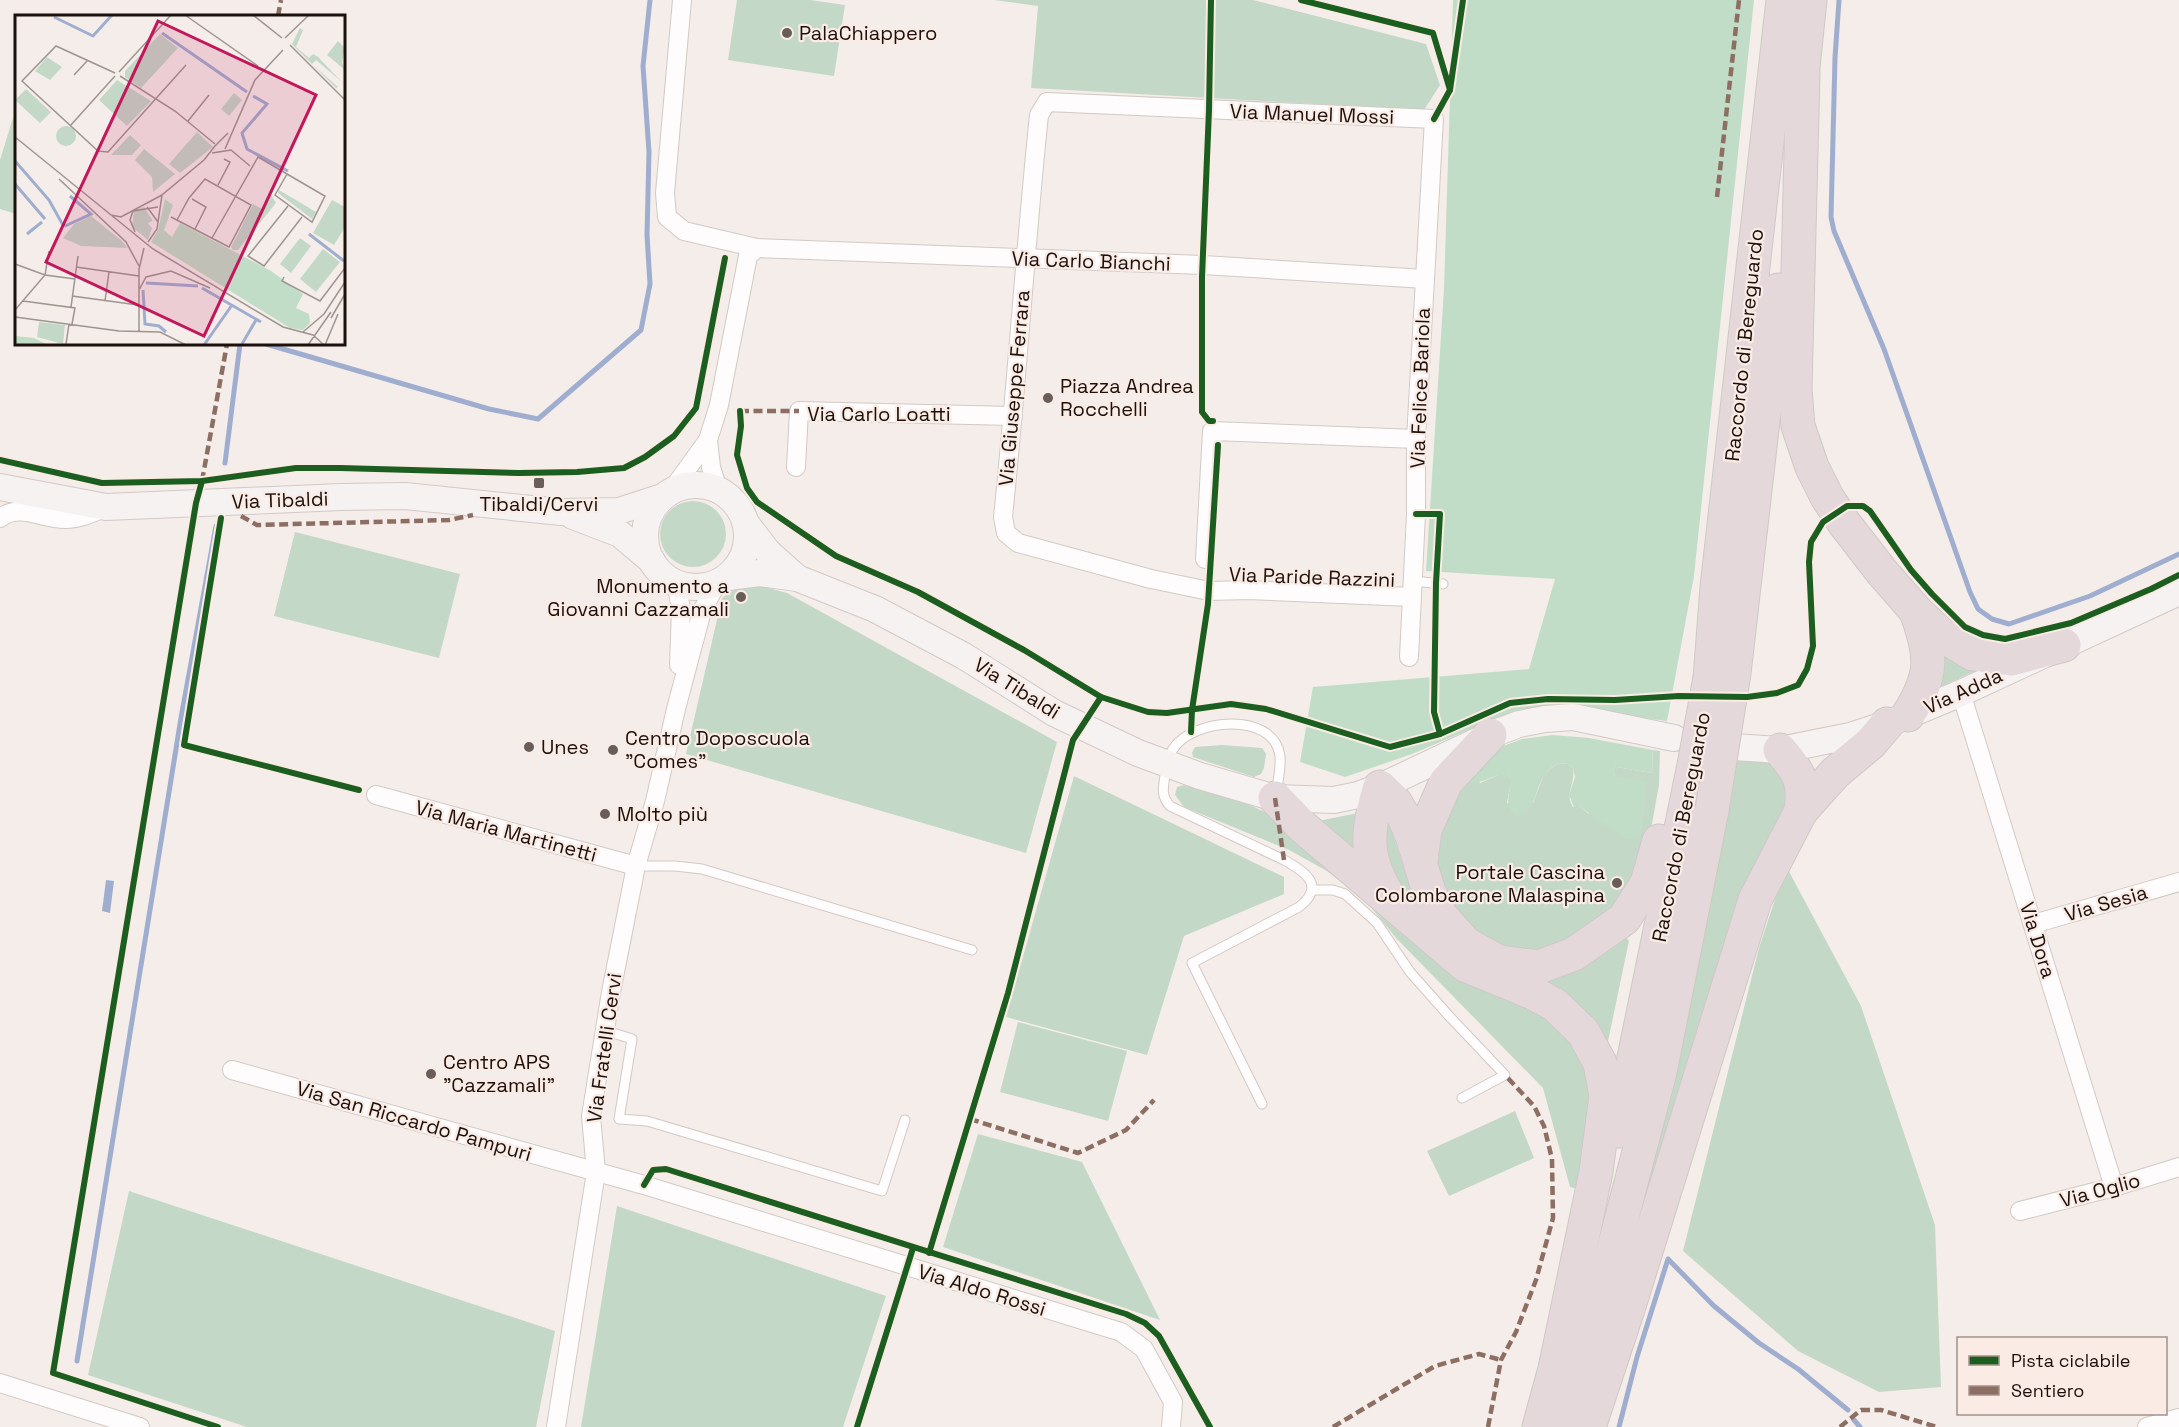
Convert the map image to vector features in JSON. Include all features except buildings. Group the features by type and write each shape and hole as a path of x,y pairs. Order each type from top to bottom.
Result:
{"highway":[{"name":"Raccordo di Bereguardo","path":"1567,1427 1660,1072 1712,810 1713,676 1717,587 1783,0"},
{"name":"Raccordo di Bereguardo","path":"1539,1427 1610,1172 1683,756 1713,676 1803,73 1810,0"},
{"path":"1803,73 1795,388 1798,426 1812,467 1844,523 1882,572 1943,636 1973,654 2011,659 2064,645"},
{"path":"1589,1427 1755,900 1801,811 1835,773 1897,720 1921,695 1929,667 1926,639 1916,610"},
{"path":"1420,865 1425,830 1446,782 1490,735"},
{"path":"1780,750 1799,775 1804,792 1801,811"},
{"path":"1394,907 1373,864 1369,842 1371,816 1380,787 1395,802 1404,817 1429,892 1442,916 1466,944 1499,962 1539,967 1574,954 1624,919 1647,883 1683,756"},
{"path":"1275,798 1303,827 1394,907 1465,965 1533,993 1555,1005 1584,1032 1600,1063 1606,1096 1596,1172 1556,1364"}],"street":[{"name":"Via Carlo Bianchi","path":"682,0 665,193 667,217 684,231 757,248 1203,265 1425,279"},
{"name":"Via Manuel Mossi","path":"1047,102 1434,119"},
{"name":"Via Giuseppe Ferrara","path":"1006,533 1003,517 1024,259 1039,115 1047,102"},
{"name":"Via Felice Bariola","path":"1409,657 1416,514 1416,439 1434,119"},
{"path":"667,494 679,487 699,485 718,490 735,503 745,522 747,542 740,562 722,580 696,587 676,582 662,573 652,561 646,544 646,527 651,511 667,494 708,440 719,405 748,256 757,248"},
{"name":"Via Carlo Loatti","path":"796,467 799,411 1013,416"},
{"path":"1205,560 1212,431 1416,439"},
{"path":"708,440 711,467 718,490"},
{"name":"Via Tibaldi","path":"0,486 106,507 405,496 561,512 619,511 667,494"},
{"path":"0,518 15,510 64,519 82,517 106,507"},
{"name":"Via Tibaldi","path":"561,512 620,534 652,561"},
{"name":"Via Tibaldi","path":"745,522 768,552 797,578"},
{"name":"Via Paride Razzini","path":"1006,533 1018,543 1151,579 1209,591 1411,590"},
{"name":"Via Tibaldi","path":"722,580 760,573 797,578 876,609 964,656 1054,713 1138,753 1275,798 1334,800 1380,787 1490,735"},
{"name":"Via Fratelli Cervi","path":"556,1427 596,1172 591,1116 604,1030 636,866 655,801 702,611 722,580"},
{"name":"Via Fratelli Cervi","path":"676,582 681,609 681,644 676,709"},
{"name":"Via Adda","path":"1734,747 1780,750 1850,736 1897,720 1961,693 2179,592"},
{"name":"Via Dora","path":"1961,693 2114,1187"},
{"path":"1490,735 1519,724 1573,717 1683,756"},
{"name":"Via Maria Martinetti","path":"376,795 636,866"},
{"name":"Via Sesia","path":"2033,924 2179,882"},
{"name":"Via San Riccardo Pampuri","path":"232,1070 596,1172"},
{"name":"Via Oglio","path":"2020,1211 2114,1187 2179,1167"},
{"name":"Via Aldo Rossi","path":"596,1172 1121,1332 1144,1349 1173,1402 1171,1427"},
{"path":"0,1383 140,1427"},
{"path":"2147,1427 2179,1418"}],"lane":[{"path":"1411,590 1443,584"},
{"path":"1262,1104 1192,963 1299,907 1308,900 1312,890 1310,878 1299,868 1170,806 1162,792 1172,750 1191,732 1205,726 1245,726 1264,731 1274,742 1280,754 1275,798"},
{"path":"636,866 702,869 972,950"},
{"path":"1312,890 1333,890 1345,894 1377,923 1410,972 1505,1075 1462,1098"},
{"path":"604,1030 632,1039 619,1119 647,1121 882,1191 905,1120"}],"green space":[{"name":"PalaChiappero","path":"737,0 810,0 845,5 834,76 728,60"},
{"path":"994,0 1253,0 1426,44 1440,85 1424,110 1031,88 1038,6"},
{"path":"1453,0 1754,0 1694,576 1667,721 1550,706 1487,722 1412,754 1345,777 1300,762 1313,687 1529,669 1555,579 1426,571 1444,289"},
{"path":"15,111 15,214 0,209 0,160"},
{"path":"699,501 717,510 724,521 726,534 724,547 717,558 706,565 687,567 669,558 662,547 660,528 669,510 680,503"},
{"path":"295,532 460,574 439,658 274,616"},
{"path":"745,582 787,593 1057,742 1026,853 686,754 722,598"},
{"path":"1936,651 1979,669 1936,689"},
{"path":"1553,735 1589,738 1653,750 1652,773 1616,767 1613,769 1615,777 1647,782 1642,833 1626,839 1580,807 1574,807 1569,795 1575,777 1573,768 1568,764 1558,763 1546,773 1532,805 1517,817 1508,802 1509,775 1472,781 1469,775 1495,749 1522,739"},
{"path":"1222,745 1262,748 1266,754 1261,774 1254,777 1193,757 1195,747"},
{"path":"1653,750 1660,751 1659,785 1643,874 1632,893 1565,947 1512,956 1451,919 1430,844 1472,763 1480,783 1503,773 1509,775 1511,781 1507,803 1533,803 1544,774 1558,763 1568,764 1573,768 1570,798 1573,807 1580,807 1589,814 1615,777 1613,769 1616,767 1652,773"},
{"path":"1728,757 1777,761 1790,795 1647,1208 1639,1206"},
{"path":"1074,776 1284,877 1284,894 1184,936 1147,1055 1006,1017"},
{"path":"1184,785 1250,805 1271,815 1456,974 1480,989 1503,994 1531,1005 1573,1040 1591,1087 1577,1189 1570,1187 1543,1088 1396,938 1365,900 1327,871 1289,850 1184,807 1175,795 1177,787"},
{"path":"1384,809 1408,879 1426,921 1383,866"},
{"path":"1358,813 1359,858 1308,819 1323,820"},
{"path":"1786,866 1861,1006 1935,1225 1941,1387 1879,1392 1798,1351 1683,1251 1759,948"},
{"path":"1624,934 1629,941 1607,1046 1532,975"},
{"path":"1018,1022 1127,1051 1108,1121 1000,1092"},
{"path":"1515,1111 1534,1158 1449,1196 1427,1151"},
{"path":"978,1134 1082,1162 1160,1320 943,1247"},
{"path":"129,1191 555,1331 536,1427 247,1427 88,1375"},
{"path":"617,1206 886,1296 843,1427 581,1427"}],"water":[{"path":"106,880 114,881 110,913 102,911"}],"waterway":[{"path":"269,345 489,409 538,419 641,330 650,284 647,235 649,152 643,66 650,0"},
{"path":"1839,0 1835,58 1831,217 1834,231 1884,349 1978,609 1992,619 2009,624 2090,596 2179,554"},
{"path":"225,463 240,345"},
{"path":"77,1361 181,718 216,526"},
{"path":"1619,1427 1637,1357 1668,1259 1714,1306 1848,1410"},
{"path":"1854,1420 1860,1427"}],"marked path":[{"path":"278,15 281,0"},
{"path":"1717,197 1739,0"},
{"path":"202,481 227,345"},
{"path":"740,411 799,411"},
{"path":"241,516 257,525 449,520 473,515"},
{"path":"1275,798 1284,860"},
{"path":"1488,1427 1501,1360 1516,1332 1536,1280 1553,1218 1552,1159 1544,1126 1534,1106 1505,1075"},
{"path":"970,1119 1078,1153 1126,1130 1154,1100"},
{"path":"1333,1427 1435,1366 1479,1354 1501,1360"},
{"path":"1840,1427 1861,1410 1881,1410 1937,1427"}],"cycle path":[{"path":"1211,0 1202,277 1202,412 1209,421 1213,421"},
{"path":"1301,0 1433,33 1450,90"},
{"path":"1434,119 1450,90 1463,0"},
{"path":"0,460 102,483 202,481 296,468 519,473 624,468 645,457 674,436 696,408 725,258"},
{"path":"740,411 741,426 737,455 747,488 757,502 836,556 918,592 1024,650 1101,697 1148,712 1167,713 1231,704 1266,709 1390,747 1440,734"},
{"path":"1191,732 1192,710 1208,604 1218,445"},
{"path":"202,481 196,503 53,1373 218,1427"},
{"path":"1416,514 1440,514 1436,583 1434,712 1440,734 1510,703 1548,699 1747,697 1777,693 1798,685 1807,669 1813,646 1809,562 1811,542 1823,522 1847,506 1863,506 1870,511 1911,570 1932,594 1965,627 1983,635 2005,639 2071,623 2179,575"},
{"path":"221,518 184,745 359,790"},
{"path":"929,1253 1008,993 1073,740 1101,697"},
{"path":"644,1185 653,1170 666,1169 1126,1314 1145,1323 1159,1336 1210,1427"},
{"path":"857,1427 913,1248"}],"place":[{"name":"PalaChiappero","path":"787,33"},
{"name":"Piazza Andrea Rocchelli","path":"1048,398"},
{"name":"Tibaldi/Cervi","path":"539,483"},
{"name":"Monumento a Giovanni Cazzamali","path":"741,597"},
{"name":"Unes","path":"529,747"},
{"name":"Centro Doposcuola \"Comes\"","path":"613,750"},
{"name":"Molto più","path":"605,814"},
{"name":"Portale Cascina Colombarone Malaspina","path":"1617,883"},
{"name":"Centro APS \"Cazzamali\"","path":"431,1074"}]}
